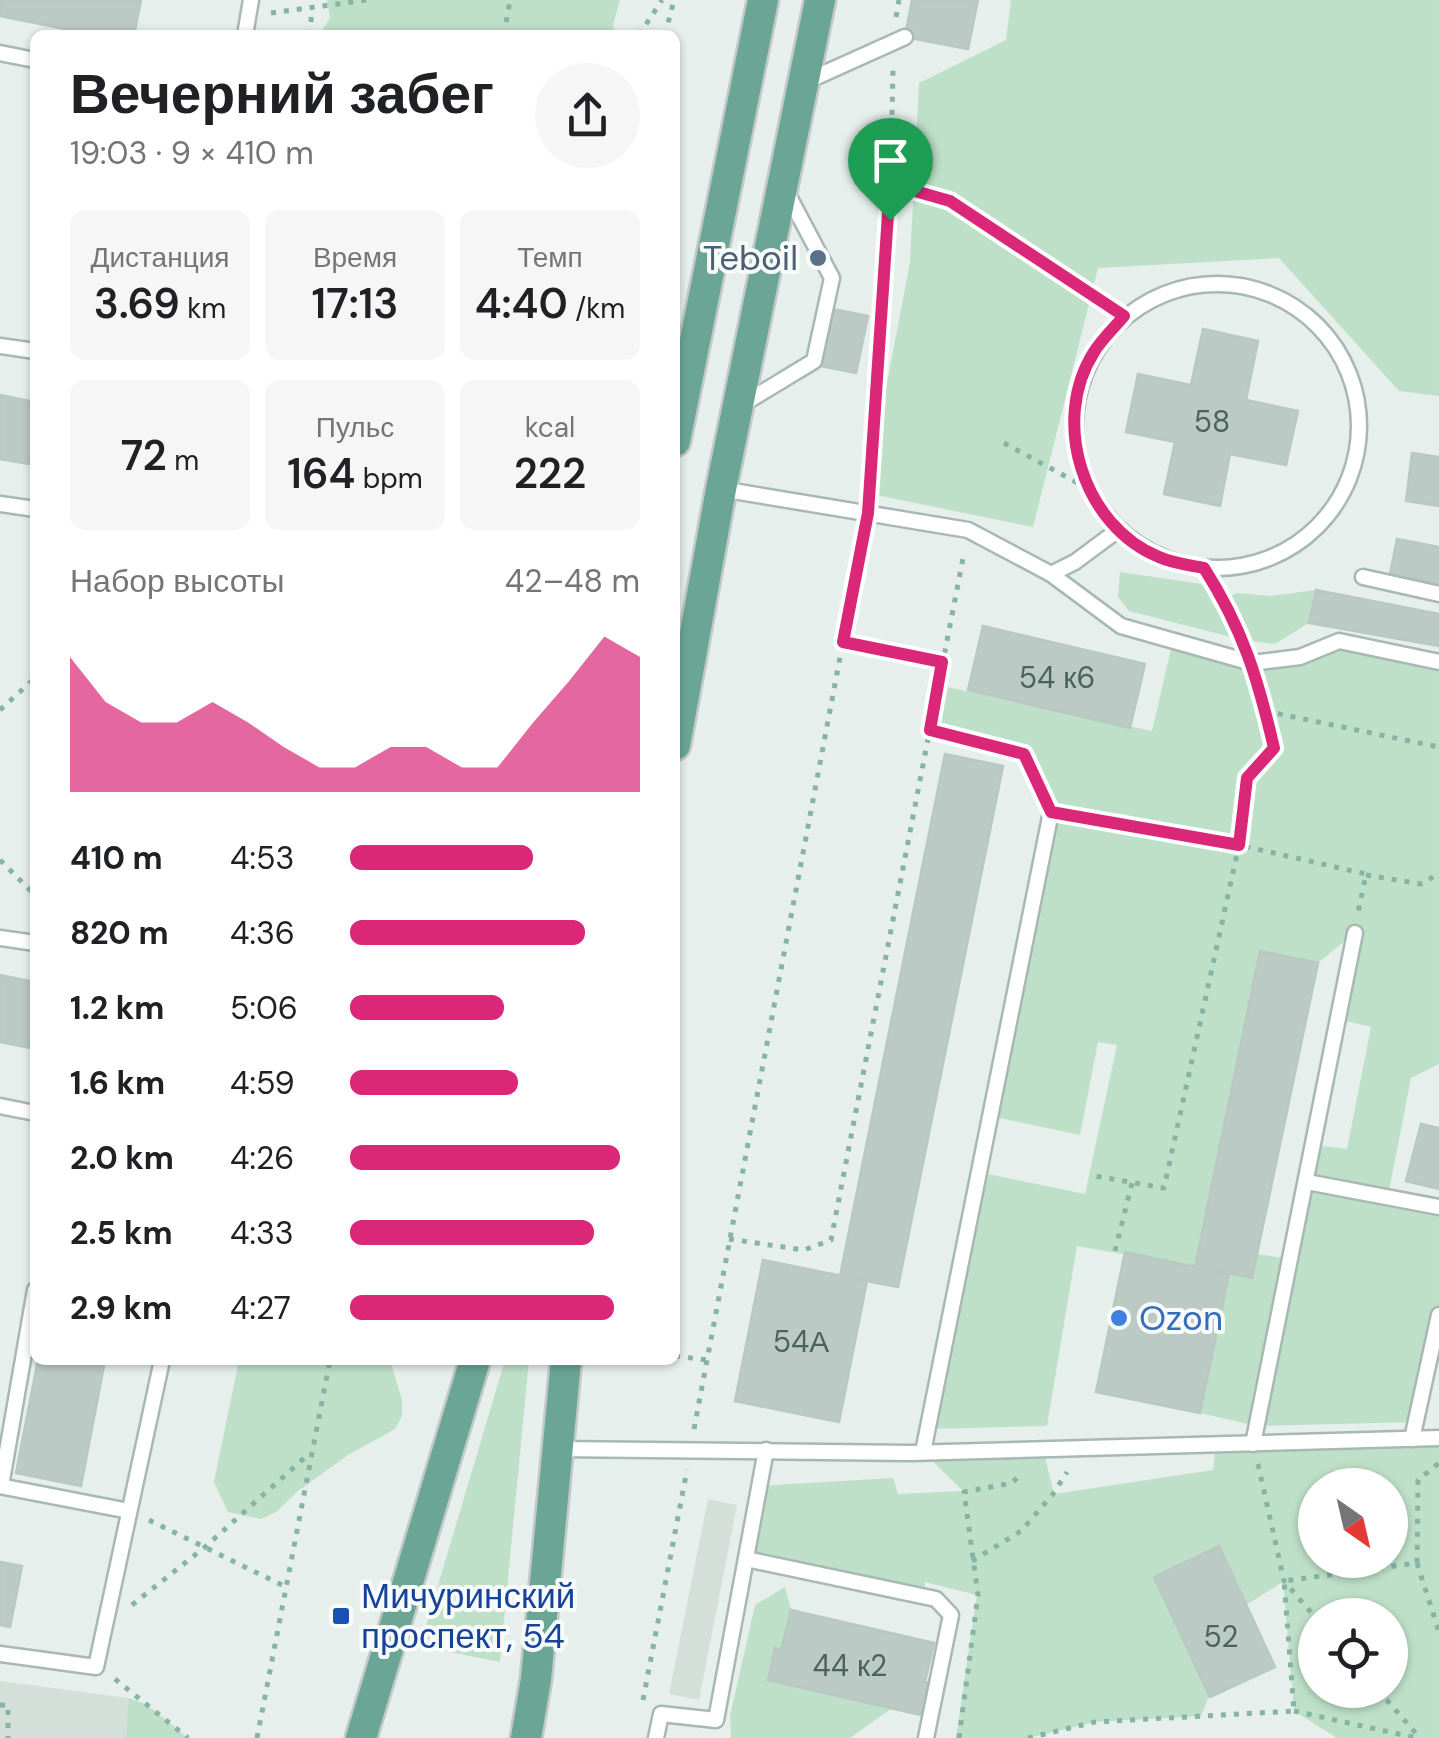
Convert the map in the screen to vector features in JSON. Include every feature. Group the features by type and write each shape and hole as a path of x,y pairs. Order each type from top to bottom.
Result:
{"main road":[{"path":"680,416 763,0"},
{"path":"680,718 721,489 820,0"},
{"path":"361,1738 473,1365"},
{"path":"526,1738 536,1679 565,1365"}],"lane":[{"path":"246,30 252,0"},
{"path":"802,84 899,40"},
{"path":"0,53 30,59"},
{"path":"738,406 814,361 832,278 782,184"},
{"path":"1213,283 1261,290 1298,308 1328,336 1350,372 1359,412 1357,454 1343,493 1318,527 1285,552 1246,566 1204,568 1158,557 1118,530 1088,488 1074,446 1076,398 1093,353 1124,316 1166,292 1213,283"},
{"path":"0,346 30,350"},
{"path":"721,489 968,530 1051,574 1122,626 1252,663 1300,657 1339,641 1439,662"},
{"path":"0,504 30,508"},
{"path":"1051,574 1075,562 1118,530"},
{"path":"1363,577 1439,594"},
{"path":"923,1452 1051,812"},
{"path":"1253,1444 1354,933"},
{"path":"0,938 30,942"},
{"path":"0,1106 30,1112"},
{"path":"1307,1182 1439,1207"},
{"path":"1412,1439 1439,1315"},
{"path":"30,1319 1,1486 130,1511"},
{"path":"0,1654 96,1666 161,1365"},
{"path":"557,1449 923,1452 1439,1438"},
{"path":"656,1738 661,1714 716,1720 766,1450"},
{"path":"746,1559 936,1599 951,1615 926,1738"}],"path":[{"path":"248,16 366,0"},
{"path":"505,30 510,0"},
{"path":"643,30 662,0"},
{"path":"666,30 674,0"},
{"path":"643,1700 868,513 899,0"},
{"path":"310,30 312,8"},
{"path":"890,184 950,201 1124,316"},
{"path":"1004,443 1088,488"},
{"path":"729,1239 804,1250 831,1240 968,530"},
{"path":"1089,1176 1164,1188 1239,845 1247,778 1274,748 1252,663 1230,609 1204,568"},
{"path":"843,642 942,662"},
{"path":"0,710 30,683"},
{"path":"1266,711 1439,747"},
{"path":"930,730 1024,754 1051,812 1239,845 1422,884 1439,873"},
{"path":"0,860 30,891"},
{"path":"1354,933 1366,874"},
{"path":"1116,1251 1132,1183"},
{"path":"680,1357 707,1360"},
{"path":"257,1738 329,1365"},
{"path":"1253,1444 1284,1581 1294,1712"},
{"path":"972,1561 1022,1531 1053,1494 1081,1448"},
{"path":"959,1738 978,1595 964,1492 1012,1483 1043,1449"},
{"path":"104,1627 204,1548 312,1452"},
{"path":"1439,1463 1418,1480 1418,1563 1439,1632"},
{"path":"130,1511 286,1587"},
{"path":"1284,1581 1418,1563"},
{"path":"1284,1581 1299,1598"},
{"path":"96,1666 188,1738"},
{"path":"0,1705 8,1705 8,1738"},
{"path":"1393,1708 1418,1738"},
{"path":"1028,1738 1095,1722 1294,1712 1418,1738"}],"shaded area":[{"path":"708,1499 737,1505 699,1700 669,1694"},
{"path":"0,1681 128,1698 126,1738 0,1738"}],"green space":[{"path":"327,0 620,0 614,30 322,30 330,18"},
{"path":"1011,0 1439,0 1439,396 1399,391 1279,258 1098,268 1033,527 866,493 910,262 919,83 1006,40"},
{"path":"1120,572 1216,586 1224,599 1237,593 1270,596 1316,590 1309,623 1275,644 1243,640 1129,611 1118,597"},
{"path":"1173,640 1252,663 1339,641 1439,662 1439,1064 1411,1078 1388,1196 1439,1207 1439,1315 1416,1422 1257,1426 1200,1413 1229,1274 1252,1278 1257,1254 1291,1259 1314,1145 1347,1149 1371,1027 1338,1019 1353,934 1318,963 1260,952 1195,1267 1077,1246 1047,1426 927,1429 978,1172 1085,1194 1117,1045 1098,1042 1080,1135 990,1116 1051,812 1024,754 929,730 938,685 1152,731"},
{"path":"238,1365 392,1365 402,1400 402,1416 395,1429 348,1455 276,1512 261,1519 228,1512 214,1482"},
{"path":"504,1365 529,1365 500,1662 420,1646"},
{"path":"1439,1438 1439,1738 1337,1738 1294,1711 1283,1582 1246,1605 1201,1716 1095,1722 1028,1738 956,1738 977,1595 925,1582 925,1597 746,1559 759,1486 893,1478 898,1494 963,1491 923,1452 1043,1449 1054,1494 1213,1470 1216,1445"},
{"path":"785,1587 791,1610 781,1650 776,1648 892,1708 850,1738 731,1738 730,1716 755,1605"},
{"path":"128,1698 146,1704 188,1738 126,1738"}],"building":[{"path":"0,0 141,0 135,30 70,30 0,16"},
{"path":"912,0 978,0 968,49 905,37"},
{"path":"823,307 868,316 856,373 811,364"},
{"path":"1203,329 1258,341 1246,400 1298,411 1286,465 1230,454 1220,506 1164,494 1175,442 1126,432 1138,374 1191,385"},
{"path":"0,395 30,401 30,464 0,459"},
{"path":"1412,453 1439,457 1439,506 1406,501"},
{"path":"1397,539 1439,547 1439,583 1390,574"},
{"path":"1316,590 1439,614 1439,646 1309,623"},
{"path":"983,626 1145,664 1130,728 968,690"},
{"path":"945,754 1003,766 898,1287 840,1276"},
{"path":"1260,951 1318,963 1252,1278 1195,1267"},
{"path":"0,975 30,981 30,1048 0,1042"},
{"path":"1421,1124 1439,1128 1439,1189 1406,1181"},
{"path":"1125,1252 1229,1274 1200,1413 1096,1392"},
{"path":"763,1260 867,1281 839,1422 735,1401"},
{"path":"37,1365 104,1365 81,1486 16,1473"},
{"path":"1219,1546 1275,1667 1210,1697 1154,1577"},
{"path":"0,1562 22,1566 10,1627 0,1625"},
{"path":"791,1610 934,1643 925,1682 933,1684 925,1716 768,1680 775,1648 781,1650"}],"place":[{"name":"Teboil","path":"818,258"},
{"name":"Ozon","path":"1119,1318"},
{"name":"Мичуринский проспект, 54","path":"341,1616"}],"route":[{"path":"890,184 950,201 1124,316 1093,353 1076,398 1074,446 1089,492 1118,530 1158,557 1204,568 1230,609 1258,678 1274,748 1247,778 1239,845 1051,812 1024,754 930,730 942,662 843,642 868,513 890,220 890,184"}]}
